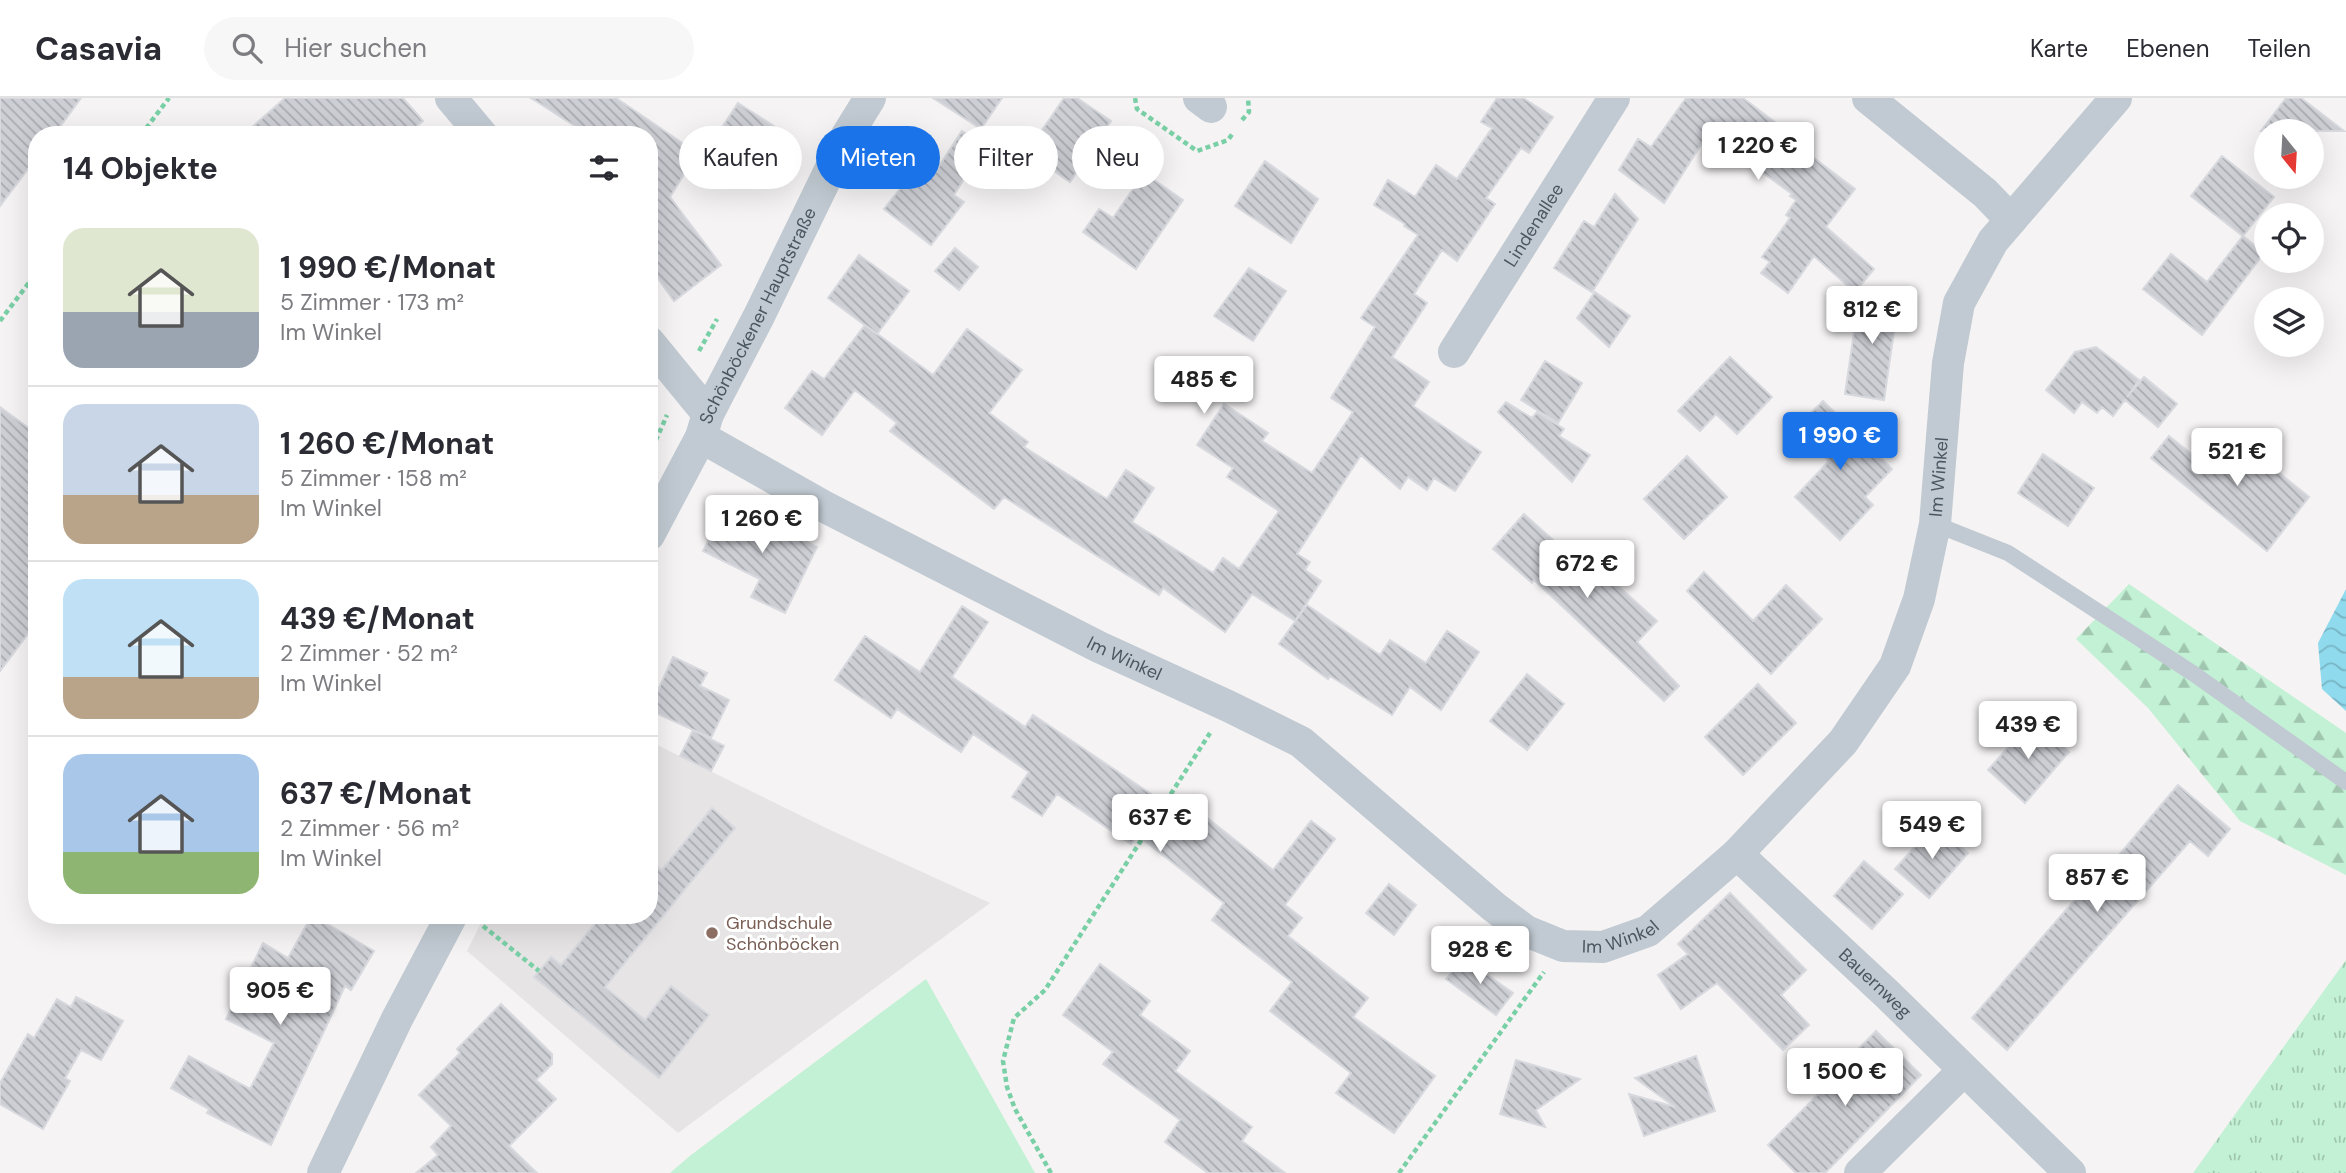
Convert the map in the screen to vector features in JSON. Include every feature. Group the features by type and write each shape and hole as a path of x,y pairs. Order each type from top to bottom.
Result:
{"street":[{"path":"451,98 474,126"},
{"name":"Schönböckener Hauptstraße","path":"658,518 846,137 870,98"},
{"name":"Lindenallee","path":"1454,352 1614,98"},
{"path":"1868,98 1985,193 2011,220"},
{"name":"Im Winkel","path":"704,425 823,506 1099,647 1301,742 1494,907 1526,931 1563,946 1603,947 1648,931 1737,854 1843,742 1895,666 1919,599 1935,524 1948,363 1959,303 1993,241 2116,98"},
{"path":"658,356 704,425"},
{"name":"Bauernweg","path":"1737,854 1887,994 2070,1173"},
{"path":"323,1173 397,1019 458,924"},
{"path":"1860,1173 1963,1071"}],"lane":[{"path":"1935,524 2008,553 2194,674 2346,782"}],"path":[{"path":"148,126 169,98"},
{"path":"0,321 28,284"},
{"path":"658,455 683,470"},
{"path":"1051,1173 1015,1109 1007,1087 1003,1061 1014,1018 1045,990 1228,706"},
{"path":"473,924 539,971"},
{"path":"1399,1173 1563,946"}],"shaded area":[{"name":"Grundschule Schönböcken","path":"658,745 828,829 990,903 678,1133 467,951 480,924 658,924"}],"green space":[{"path":"2129,584 2346,733 2346,875 2240,821 2148,708 2076,639"},
{"path":"2346,960 2346,1173 2193,1173"},
{"path":"926,979 1035,1173 670,1173 691,1155"}],"water":[{"path":"2346,589 2346,711 2322,689 2318,643"}],"building":[{"path":"0,98 81,98 61,126 28,126 28,169 0,206"},
{"path":"285,98 403,98 423,121 417,126 253,126"},
{"path":"531,98 616,98 657,126 575,126"},
{"path":"933,98 1002,98 983,126 976,126"},
{"path":"1064,98 1077,98 1111,121 1108,126 1072,126 1070,182 1058,174 1058,126 1045,126"},
{"path":"1497,98 1523,98 1553,117 1529,153 1521,148 1486,198 1495,204 1457,261 1442,250 1414,294 1427,303 1392,357 1429,382 1413,406 1481,452 1455,491 1434,478 1427,490 1408,477 1400,489 1361,455 1297,554 1310,562 1305,570 1321,581 1295,621 1252,594 1225,632 1163,588 1159,595 1004,497 994,509 890,431 897,423 855,390 822,435 785,408 812,371 824,379 865,325 933,375 967,329 1022,370 989,413 1028,442 1024,447 1107,499 1126,470 1154,488 1132,522 1213,573 1223,558 1239,569 1279,511 1227,477 1233,468 1197,445 1224,404 1268,433 1262,441 1312,473 1353,412 1331,398 1375,327 1361,318 1418,235 1374,205 1388,180 1415,197 1436,165 1457,179 1492,128 1481,122"},
{"path":"1686,98 1743,98 1801,142 1798,146 1855,189 1826,227 1874,269 1855,292 1814,256 1788,293 1761,273 1770,262 1762,257 1790,218 1786,215 1796,200 1790,196 1792,194 1734,152 1731,156 1706,137 1664,203 1619,170 1638,139 1651,147"},
{"path":"2286,98 2301,98 2344,131 2324,131 2324,119 2270,119"},
{"path":"738,103 774,126 723,126"},
{"path":"658,127 679,141 679,182 670,197 721,265 674,301 658,279"},
{"path":"954,143 954,189 958,189 954,195 964,202 931,245 884,209 900,189 940,189 940,165"},
{"path":"2222,156 2254,181 2254,189 2264,189 2274,197 2269,203 2254,203 2254,222 2243,236 2191,196"},
{"path":"1265,161 1318,199 1291,243 1235,206"},
{"path":"1164,187 1183,200 1136,269 1083,232 1099,209 1113,218 1133,189 1164,189"},
{"path":"1615,194 1638,219 1592,292 1554,268 1584,221 1594,227"},
{"path":"2243,236 2254,245 2254,266 2202,335 2143,289 2171,254 2207,282"},
{"path":"955,248 978,267 959,290 935,271"},
{"path":"859,255 909,291 877,334 828,298"},
{"path":"1249,268 1286,291 1253,341 1214,316"},
{"path":"1860,291 1899,297 1884,400 1845,394"},
{"path":"1595,292 1630,316 1609,347 1577,318"},
{"path":"2096,347 2139,380 2127,397 2144,377 2177,404 2158,427 2125,400 2113,416 2102,407 2097,413 2082,402 2074,413 2046,390 2075,352"},
{"path":"1730,357 1772,397 1737,434 1716,414 1700,431 1678,411"},
{"path":"1545,361 1582,383 1558,423 1521,400"},
{"path":"1823,401 1892,469 1865,497 1873,505 1840,540 1795,497 1829,461 1796,428"},
{"path":"1506,402 1532,418 1537,412 1564,429 1559,436 1590,455 1572,482 1498,412"},
{"path":"0,407 28,427 28,634 0,671"},
{"path":"2169,436 2208,467 2233,436 2309,497 2267,551 2151,458"},
{"path":"2043,454 2094,488 2068,526 2018,493"},
{"path":"1687,456 1727,497 1684,539 1644,499"},
{"path":"726,504 817,547 785,613 751,597 760,579 703,551"},
{"path":"1524,514 1600,582 1606,575 1657,621 1637,642 1679,686 1664,701 1534,580 1532,583 1493,549"},
{"path":"1704,572 1753,621 1786,585 1822,619 1771,674 1687,591"},
{"path":"1307,605 1380,655 1390,640 1426,663 1447,631 1479,652 1441,710 1410,687 1392,715 1330,676 1328,679 1279,644"},
{"path":"962,606 988,622 952,677 1025,727 1033,715 1175,810 1182,798 1273,870 1311,821 1335,839 1285,905 1302,918 1288,936 1368,998 1353,1017 1435,1076 1394,1133 1336,1093 1351,1073 1270,1011 1292,982 1212,920 1224,903 1137,835 1131,844 1057,794 1042,816 1012,797 1029,772 973,734 961,752 897,709 891,718 835,680 865,636 920,672"},
{"path":"673,657 707,673 700,686 729,700 711,738 658,714 658,690"},
{"path":"1527,674 1564,704 1527,750 1490,721"},
{"path":"1758,684 1796,723 1743,775 1705,737"},
{"path":"2032,720 2069,752 2025,803 1988,770"},
{"path":"693,730 724,746 711,771 680,756"},
{"path":"2178,785 2230,829 2208,856 2190,841 2007,1050 1972,1018 2106,864 2109,867"},
{"path":"712,808 735,828 658,922 658,867 662,870"},
{"path":"1935,824 1968,853 1929,898 1895,869"},
{"path":"1864,861 1903,894 1872,929 1834,896"},
{"path":"1389,884 1416,905 1394,935 1366,913"},
{"path":"1730,893 1806,970 1781,995 1809,1025 1783,1050 1717,983 1681,1009 1658,975 1688,954 1678,944"},
{"path":"307,924 328,924 374,951 351,990 345,986 271,1145 207,1113 209,1109 171,1088 189,1056 250,1089 274,1043 226,1019 263,943 288,958"},
{"path":"595,924 657,924 605,987 645,1020 671,986 709,1015 659,1078 534,977 551,957 561,965"},
{"path":"1463,958 1513,993 1496,1015 1446,979"},
{"path":"1100,964 1150,1001 1140,1015 1190,1051 1175,1071 1252,1127 1242,1141 1285,1173 1208,1173 1165,1142 1180,1120 1103,1064 1113,1052 1063,1015"},
{"path":"76,997 123,1021 101,1060 81,1050 65,1078 70,1081 43,1129 0,1104 0,1083 28,1034 34,1038 57,999 71,1007"},
{"path":"501,1004 552,1054 552,1064 536,1080 556,1099 509,1146 537,1173 416,1173 438,1155 431,1147 451,1126 419,1095 460,1053 457,1049"},
{"path":"1876,1031 1921,1075 1825,1173 1796,1173 1768,1145"},
{"path":"1696,1056 1715,1111 1644,1136 1629,1094 1675,1107 1635,1078"},
{"path":"1516,1060 1580,1079 1536,1110 1545,1127 1500,1114"}],"place":[{"name":"Grundschule Schönböcken","path":"712,933"}]}
